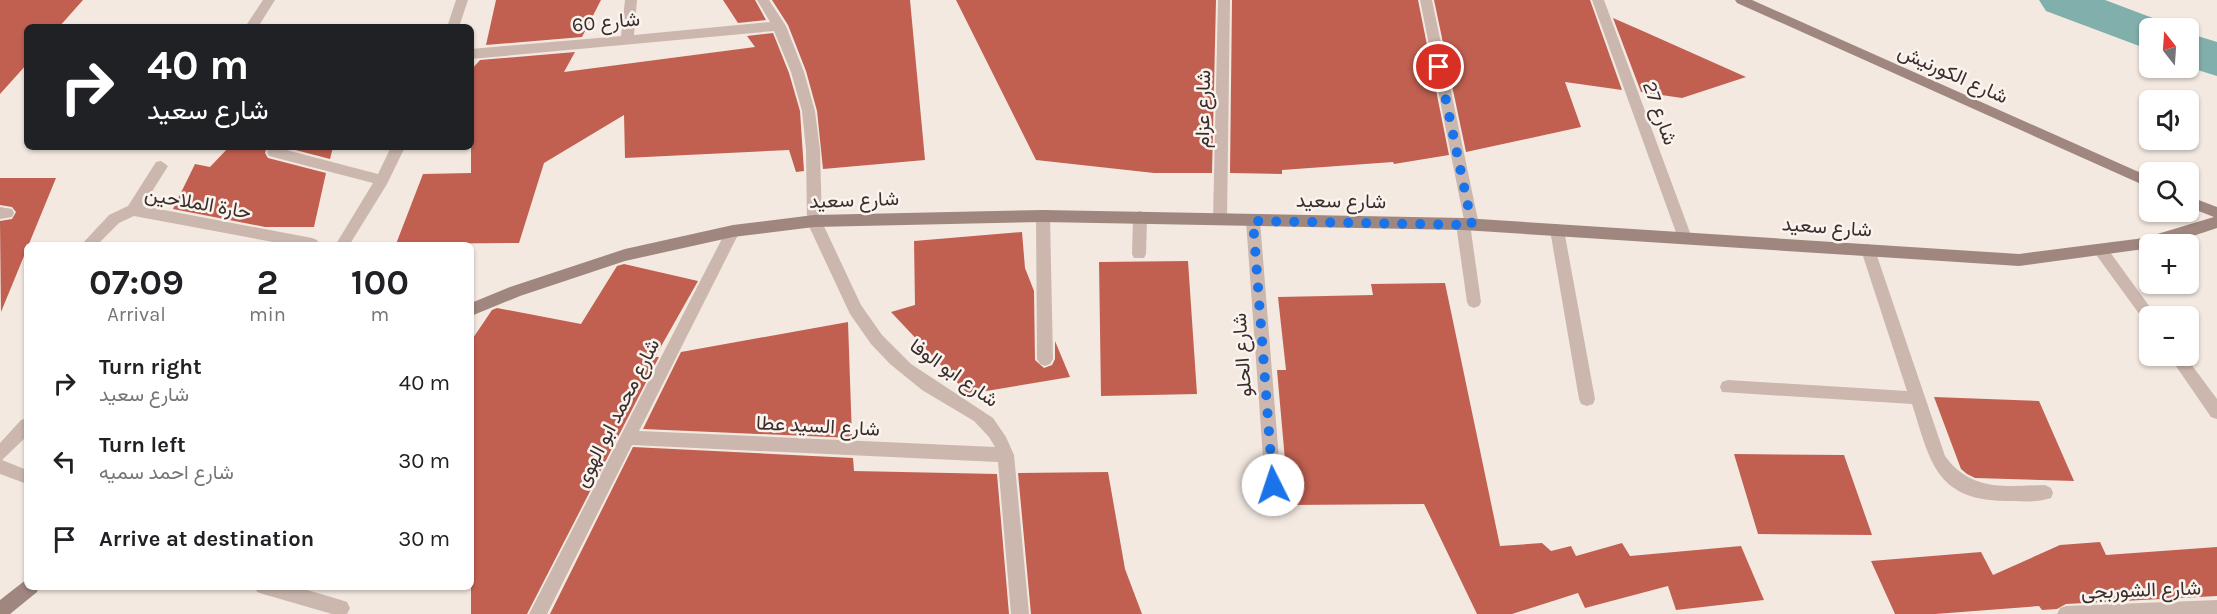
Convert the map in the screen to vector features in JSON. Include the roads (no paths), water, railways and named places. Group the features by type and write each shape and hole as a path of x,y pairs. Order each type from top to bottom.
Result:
{"street":[{"path":"253,24 269,0"},
{"path":"454,24 462,0"},
{"path":"627,40 631,0"},
{"path":"764,0 780,26 802,83 813,148 814,221"},
{"name":"شارع عزام","path":"1220,219 1224,0"},
{"path":"1425,0 1467,224 1474,302"},
{"name":"شارع 27","path":"1598,0 1685,238"},
{"name":"شارع الكورنيش","path":"1741,0 2139,178"},
{"name":"شارع 60","path":"474,54 780,26"},
{"path":"344,242 382,180 397,150"},
{"path":"274,152 382,180"},
{"path":"133,210 161,166"},
{"path":"2199,206 2217,213"},
{"name":"حارة الملاحين","path":"91,242 114,219 133,210 301,242"},
{"path":"1043,216 1045,359"},
{"name":"شارع سعيد","path":"474,309 515,291 625,255 733,231 814,221 1043,216 1467,224 2019,260 2102,252 2191,233 2217,222"},
{"path":"1139,254 1140,217"},
{"name":"شارع ابو الوفا","path":"814,221 860,318 881,345 908,370 989,423 1000,437 1006,455 1020,614"},
{"name":"شارع الحلو","path":"1253,221 1273,485"},
{"path":"1557,230 1587,399"},
{"name":"شارع محمد ابو الهوى","path":"538,614 733,231"},
{"path":"1868,250 1938,460 1945,472 1957,482 1986,493 2045,494"},
{"path":"2102,252 2141,306"},
{"path":"2184,366 2217,412"},
{"path":"1728,387 1918,398"},
{"path":"0,454 24,428"},
{"name":"شارع السيد عطا","path":"627,438 1006,455"},
{"path":"0,467 24,476"},
{"path":"0,611 26,590"},
{"path":"276,590 341,608"},
{"name":"شارع الشوربجى","path":"2066,614 2217,608"}],"waterway":[{"path":"2061,0 2139,30"},
{"path":"2199,53 2217,60"}]}
